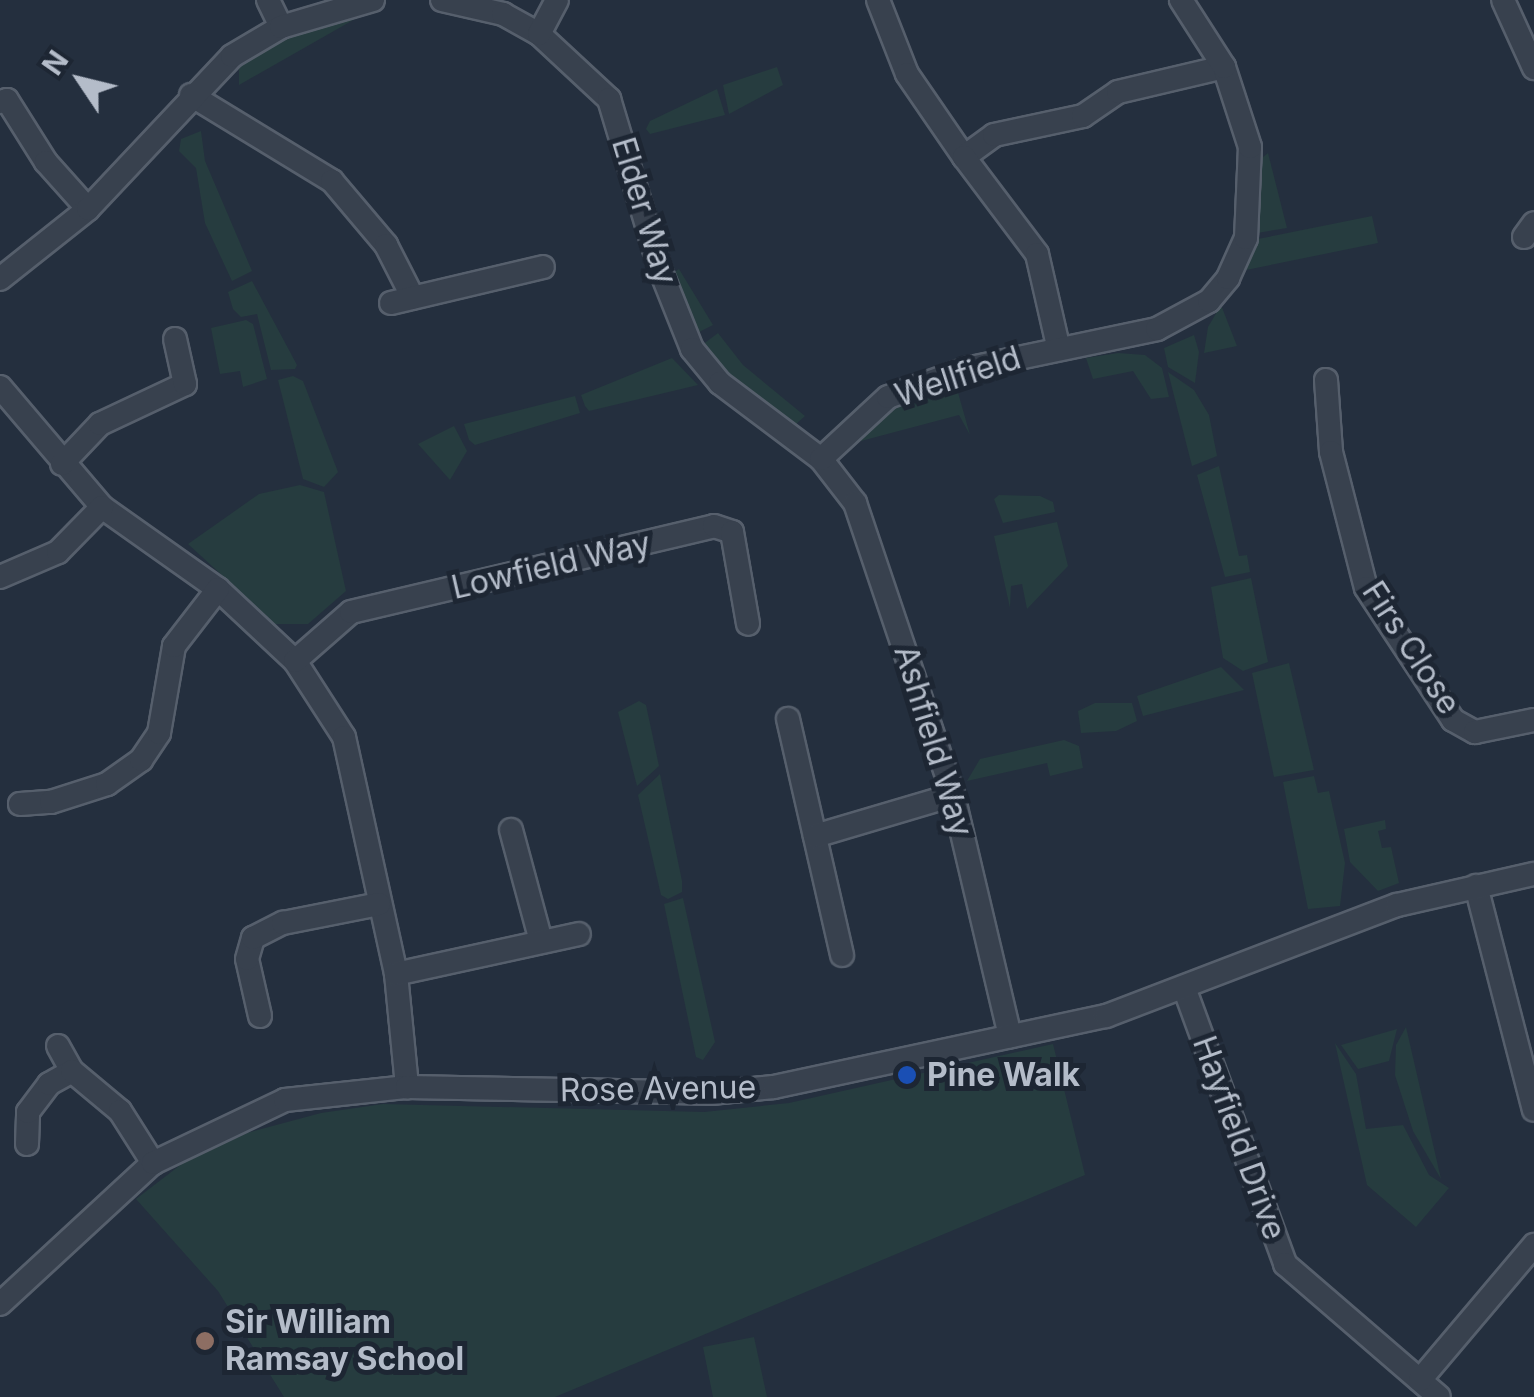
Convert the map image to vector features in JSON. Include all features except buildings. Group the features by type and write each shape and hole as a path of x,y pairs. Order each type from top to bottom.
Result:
{"street":[{"path":"268,0 280,27"},
{"path":"0,279 88,209 160,138 191,95 232,56 280,27 373,0"},
{"name":"Elder Way","path":"442,0 503,14 538,34 609,99 660,269 692,349 720,383 821,459"},
{"path":"538,34 557,0"},
{"name":"Wellfield","path":"878,0 907,74 1037,254 1058,346"},
{"name":"Wellfield","path":"821,459 888,397 1058,346 1157,329 1209,301 1228,278 1246,238 1250,147 1224,66 1181,0"},
{"path":"1503,0 1534,68"},
{"path":"964,156 994,135 1083,116 1118,92 1224,66"},
{"path":"2,95 46,162 88,209"},
{"path":"191,95 332,181 386,245 402,300 543,266"},
{"path":"62,464 100,424 185,384 175,340"},
{"name":"Firs Close","path":"1326,380 1332,452 1376,603 1453,720 1475,732 1534,720"},
{"path":"0,387 102,507 218,589 295,661 344,737 396,974 407,1087"},
{"name":"Ashfield Way","path":"821,459 855,503 878,556 953,795 1010,1036"},
{"path":"0,577 58,552 102,507"},
{"name":"Lowfield Way","path":"295,661 351,612 714,526 732,532 748,624"},
{"path":"20,804 51,802 108,784 140,760 160,733 174,646 218,589"},
{"path":"788,719 842,955"},
{"path":"814,836 953,795"},
{"path":"511,830 541,941"},
{"name":"Rose Avenue","path":"0,1304 153,1163 286,1100 407,1087 711,1093 774,1087 1106,1016 1186,990 1397,905 1534,874"},
{"path":"1476,886 1534,1110"},
{"path":"260,1016 247,960 253,938 283,924 379,904"},
{"path":"396,974 579,934"},
{"name":"Hayfield Drive","path":"1186,990 1285,1264 1439,1397"},
{"path":"58,1046 72,1071 120,1111 153,1163"},
{"path":"27,1144 28,1112 50,1084 72,1071"},
{"path":"1420,1380 1534,1244"}],"green space":[{"path":"352,13 362,15 239,85 239,61 287,32"},
{"path":"777,67 783,85 729,114 723,85"},
{"path":"717,89 725,115 650,134 646,129 650,121"},
{"path":"201,131 205,161 252,271 232,281 205,223 196,168 179,151 181,139"},
{"path":"1268,153 1287,228 1257,233 1262,158"},
{"path":"1372,216 1378,243 1246,270 1258,239"},
{"path":"679,269 713,325 695,334 673,273"},
{"path":"252,281 297,365 295,369 271,370 257,314 241,317 233,309 228,292"},
{"path":"1221,305 1237,346 1204,353 1208,327"},
{"path":"246,320 253,324 267,379 243,387 240,371 220,374 211,328"},
{"path":"718,333 743,365 805,416 795,425 734,384 702,345"},
{"path":"1194,335 1199,352 1195,383 1168,367 1164,348"},
{"path":"1118,353 1145,355 1162,368 1169,397 1151,399 1133,371 1093,379 1086,358"},
{"path":"672,358 698,385 589,411 585,406 581,395"},
{"path":"1168,372 1194,390 1209,415 1217,456 1192,466"},
{"path":"293,376 303,381 338,472 324,487 303,479 278,380"},
{"path":"950,387 957,389 970,435 959,415 861,441 862,429 892,402"},
{"path":"575,396 580,413 475,445 469,440 464,424"},
{"path":"454,426 467,451 450,480 418,444"},
{"path":"1219,466 1239,556 1247,555 1250,572 1225,577 1197,475"},
{"path":"300,485 324,492 346,591 308,624 275,624 188,544 259,494"},
{"path":"999,495 1040,496 1053,502 1055,512 1003,523 994,499"},
{"path":"1057,522 1068,566 1027,609 1022,584 1011,586 1010,608 994,536"},
{"path":"1251,578 1268,662 1243,671 1223,658 1211,587"},
{"path":"1289,663 1314,770 1274,777 1252,673"},
{"path":"1221,667 1244,690 1143,716 1137,696"},
{"path":"639,701 646,705 659,766 637,786 618,712"},
{"path":"1095,703 1132,703 1137,721 1116,731 1081,733 1078,711"},
{"path":"1064,740 1079,746 1083,768 1050,776 1047,763 967,781 980,759"},
{"path":"660,774 682,881 682,892 668,899 661,895 638,795"},
{"path":"1314,776 1318,793 1329,791 1345,863 1340,906 1308,909 1283,782"},
{"path":"1385,820 1386,829 1378,831 1382,848 1391,847 1399,883 1378,891 1350,862 1344,829"},
{"path":"683,898 715,1042 703,1060 696,1057 664,904"},
{"path":"1406,1027 1441,1179 1413,1131 1395,1075 1396,1045"},
{"path":"1397,1029 1389,1061 1358,1069 1341,1045"},
{"path":"1335,1043 1356,1074 1366,1129 1403,1125 1429,1175 1449,1188 1416,1227 1367,1185"},
{"path":"1053,1044 1085,1175 555,1397 284,1397 218,1291 136,1199 183,1163 247,1133 321,1113 383,1104 704,1112 789,1103"},
{"path":"754,1337 767,1397 713,1397 703,1347"}],"place":[{"name":"Pine Walk","path":"907,1075"},
{"name":"Sir William Ramsay School","path":"205,1341"}]}
